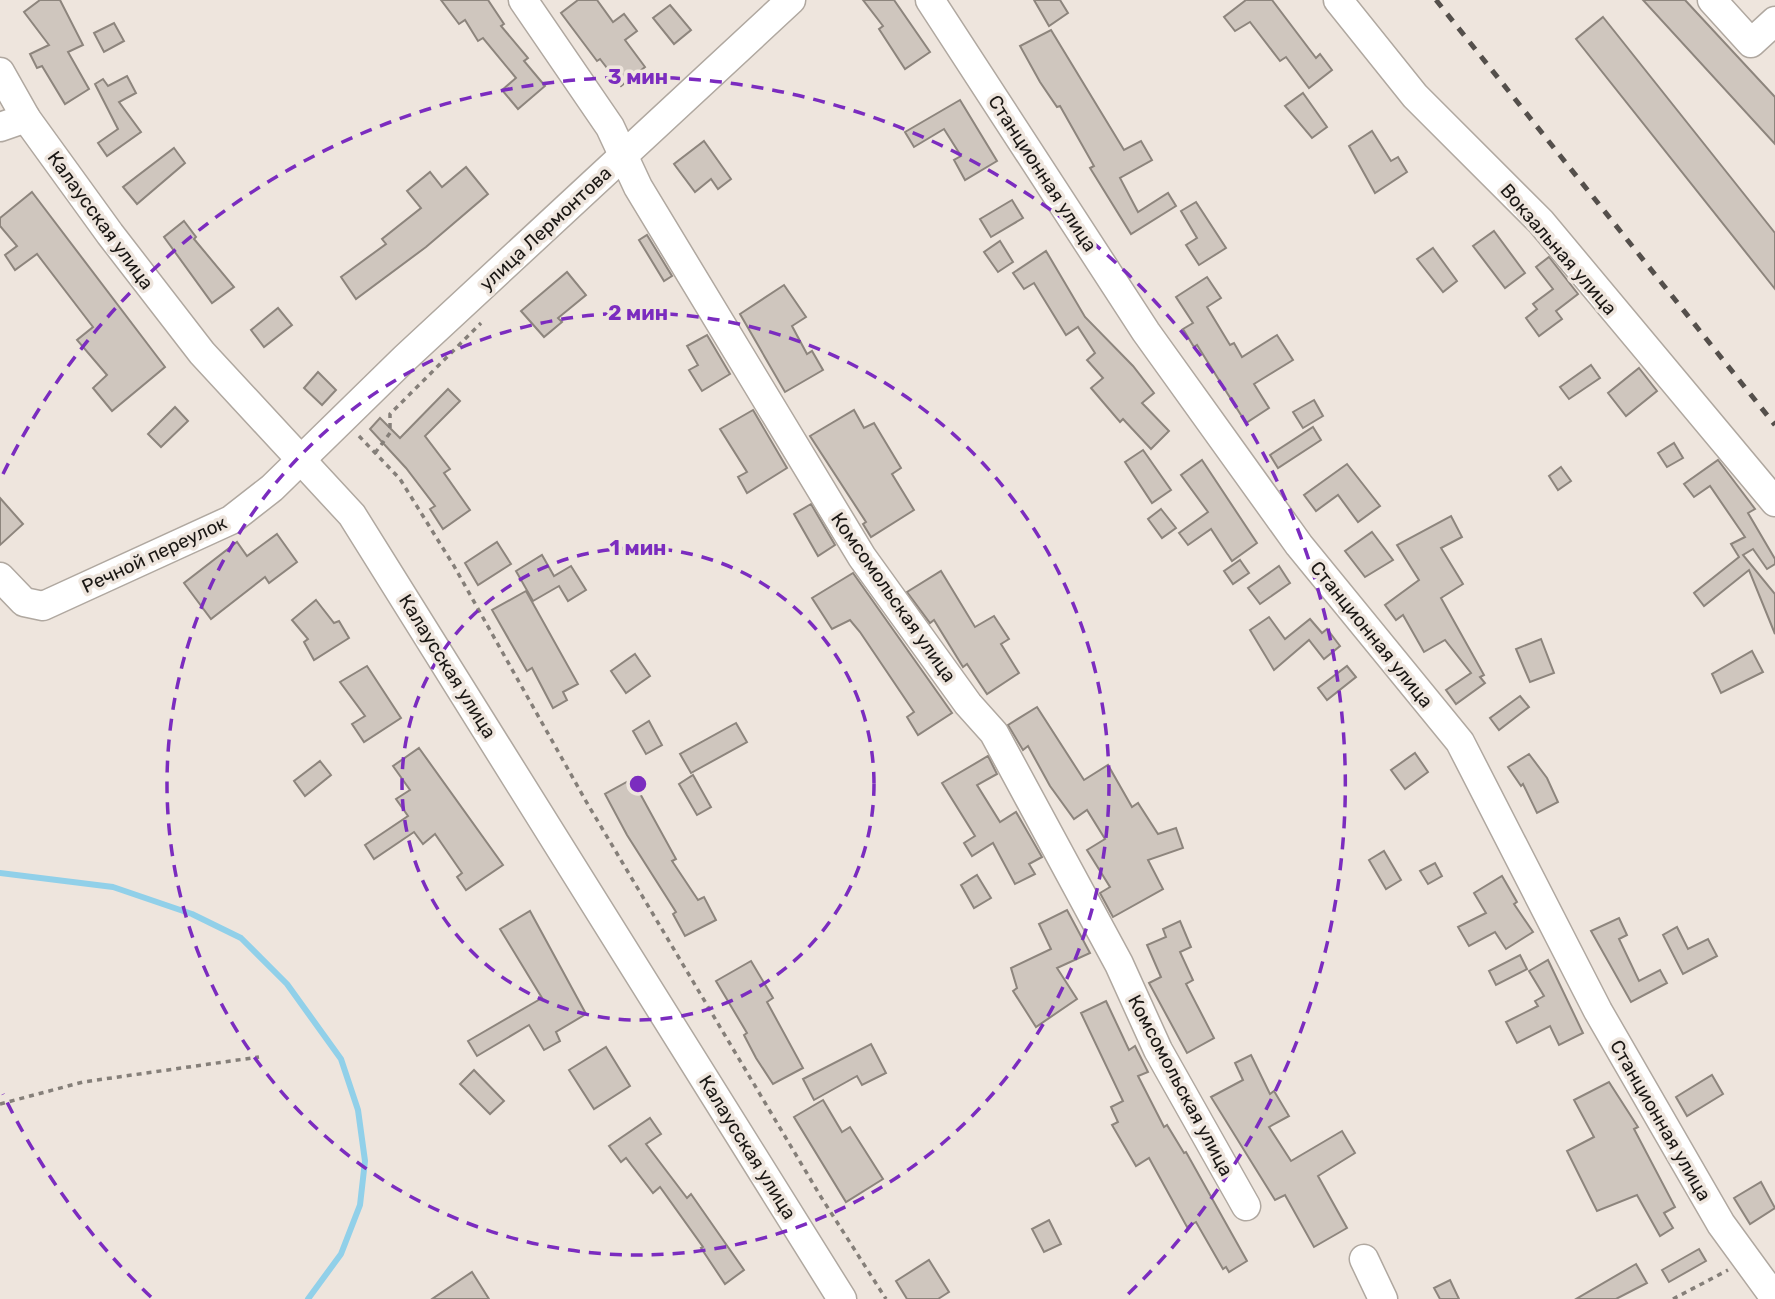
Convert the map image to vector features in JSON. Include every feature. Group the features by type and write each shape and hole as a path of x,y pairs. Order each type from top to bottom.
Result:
{"street":[{"name":"Комсомольская улица","path":"523,0 610,127 622,157 862,557 968,704 994,733 1119,964 1158,1050 1246,1206"},
{"name":"улица Лермонтова","path":"302,459 405,358 791,0"},
{"name":"Станционная улица","path":"930,0 1146,332 1299,545 1460,742 1598,1011 1721,1224 1770,1295"},
{"name":"Вокзальная улица","path":"1338,0 1415,96 1541,222 1775,502"},
{"path":"1712,0 1751,43 1775,21"},
{"name":"Калаусская улица","path":"0,72 26,118 110,234 202,353 352,514 842,1299"},
{"path":"0,127 26,118"},
{"name":"Речной переулок","path":"0,577 24,602 43,606 231,520 272,488 302,459"},
{"path":"1364,1259 1383,1299"}],"path":[{"path":"342,421 400,479 454,566 620,860 821,1197 886,1299"},
{"path":"0,1104 83,1082 259,1057"},
{"path":"1673,1299 1716,1274 1750,1263"}],"building":[{"path":"40,0 60,0 83,45 68,52 89,89 65,104 42,66 37,68 30,54 49,45 24,12"},
{"path":"441,0 488,0 504,24 501,26 528,58 524,61 545,86 518,109 502,90 516,78 483,38 478,41 465,20 459,24"},
{"path":"578,0 597,0 613,22 624,14 637,31 625,40 645,67 621,86 600,59 597,61 561,13"},
{"path":"863,0 894,0 930,52 905,69 879,29 883,26"},
{"path":"1034,0 1060,0 1068,13 1049,26"},
{"path":"1246,0 1272,0 1316,58 1320,54 1332,70 1309,88 1286,57 1280,61 1250,22 1235,31 1224,17"},
{"path":"1643,0 1685,0 1775,97 1775,144"},
{"path":"670,5 691,30 674,44 653,18"},
{"path":"1603,17 1775,233 1775,289 1576,39"},
{"path":"114,23 124,41 104,52 94,33"},
{"path":"1051,30 1124,150 1141,141 1152,160 1120,178 1138,212 1168,193 1176,206 1131,234 1090,168 1094,166 1060,106 1057,107 1040,82 1020,46"},
{"path":"127,76 136,93 119,102 141,132 107,156 98,143 118,129 95,84 103,79 108,86"},
{"path":"1303,93 1327,127 1312,138 1285,106"},
{"path":"960,100 997,161 965,180 954,160 961,156 944,129 914,147 905,132"},
{"path":"1372,131 1391,161 1398,157 1407,172 1375,193 1349,146"},
{"path":"704,141 731,179 718,189 711,179 695,192 674,164"},
{"path":"174,148 185,163 137,204 123,187"},
{"path":"466,167 488,194 426,247 356,299 341,277 386,244 382,239 421,208 407,191 430,172 442,187"},
{"path":"32,192 165,367 112,411 93,388 107,375 77,340 93,327 37,254 15,270 5,255 17,246 0,226 0,218"},
{"path":"1012,200 1023,218 991,237 980,219"},
{"path":"1196,202 1226,248 1199,265 1186,245 1197,238 1181,211"},
{"path":"184,221 196,237 194,239 234,287 212,303 164,237"},
{"path":"1494,231 1525,273 1505,288 1473,246"},
{"path":"647,235 672,276 664,281 639,240"},
{"path":"1000,241 1013,262 998,272 984,252"},
{"path":"1433,248 1457,281 1443,292 1417,259"},
{"path":"1046,251 1085,317 1133,366 1154,393 1142,403 1169,431 1151,449 1123,419 1120,422 1091,388 1103,378 1087,360 1095,353 1078,327 1066,335 1034,283 1024,289 1013,273"},
{"path":"1549,257 1578,294 1556,311 1562,319 1539,336 1526,318 1537,309 1533,304 1553,289 1536,267"},
{"path":"567,272 586,295 558,318 562,322 544,337 521,311"},
{"path":"1207,277 1221,298 1207,307 1230,345 1234,343 1242,357 1277,335 1293,360 1254,384 1269,408 1246,423 1197,345 1194,347 1183,329 1193,323 1176,297"},
{"path":"784,285 806,317 792,326 807,354 812,351 823,370 785,392 740,314"},
{"path":"278,308 292,325 264,347 251,330"},
{"path":"707,335 730,374 702,391 689,370 698,365 687,346"},
{"path":"1591,365 1600,378 1569,399 1560,387"},
{"path":"1639,368 1657,391 1626,416 1608,393"},
{"path":"318,372 336,390 322,405 304,388"},
{"path":"448,389 460,401 425,436 450,469 444,473 470,510 443,529 430,509 435,506 406,468 370,429 380,418 400,438"},
{"path":"1314,400 1323,416 1303,428 1293,412"},
{"path":"175,407 188,421 161,447 148,434"},
{"path":"753,410 787,468 747,493 738,477 747,472 720,429"},
{"path":"854,410 864,428 874,423 901,468 892,474 914,510 871,537 863,524 866,522 810,436"},
{"path":"1313,427 1321,440 1278,468 1270,455"},
{"path":"1674,443 1683,458 1667,467 1658,453"},
{"path":"1143,450 1171,490 1152,503 1125,462"},
{"path":"1202,460 1257,543 1232,561 1211,529 1188,545 1179,533 1208,512 1181,475"},
{"path":"1718,460 1755,509 1748,513 1775,559 1775,564 1767,569 1753,549 1743,555 1775,594 1775,634 1749,570 1704,606 1694,593 1739,557 1731,544 1745,537 1710,486 1694,497 1684,484"},
{"path":"1347,464 1380,506 1358,522 1338,495 1316,511 1304,495"},
{"path":"1561,467 1571,481 1558,490 1549,476"},
{"path":"0,498 23,524 0,545"},
{"path":"811,504 835,545 818,556 794,514"},
{"path":"1161,509 1176,528 1162,538 1148,519"},
{"path":"1451,516 1462,537 1441,548 1463,584 1441,598 1484,675 1480,677 1485,683 1456,704 1446,690 1471,673 1445,640 1424,652 1403,615 1396,620 1385,605 1419,580 1397,545"},
{"path":"1372,532 1393,560 1365,577 1345,551"},
{"path":"277,534 297,562 269,583 265,577 211,619 184,583 237,542 247,556"},
{"path":"497,542 511,564 478,585 465,563"},
{"path":"542,555 554,576 571,566 586,590 568,601 559,586 533,601 516,571"},
{"path":"1240,560 1249,573 1233,584 1224,571"},
{"path":"1279,566 1290,583 1260,604 1248,588"},
{"path":"941,571 975,627 994,616 1009,639 1001,644 1019,673 987,694 967,664 963,667 934,620 930,623 907,592"},
{"path":"853,573 952,713 918,735 907,717 914,712 860,632 850,620 832,629 812,598"},
{"path":"526,591 578,684 563,692 567,700 553,708 532,668 527,671 492,610"},
{"path":"316,600 334,623 339,621 349,638 314,660 304,642 308,639 292,620"},
{"path":"1269,617 1285,639 1310,619 1322,633 1327,629 1340,646 1324,659 1309,640 1274,670 1250,630"},
{"path":"1541,639 1554,673 1530,682 1516,649"},
{"path":"1752,651 1763,672 1721,693 1712,674"},
{"path":"635,654 650,676 626,693 611,671"},
{"path":"367,666 401,718 364,742 352,724 365,716 340,682"},
{"path":"1347,666 1356,677 1327,700 1318,688"},
{"path":"1520,696 1529,707 1499,730 1490,718"},
{"path":"1037,707 1084,780 1108,765 1132,807 1138,803 1158,834 1176,828 1183,848 1148,860 1163,889 1113,917 1100,893 1110,887 1087,850 1105,839 1087,810 1074,819 1050,786 1028,746 1023,750 1008,725"},
{"path":"649,721 662,745 646,754 633,731"},
{"path":"736,723 747,742 691,773 680,754"},
{"path":"419,748 503,865 466,890 457,877 462,873 435,834 423,844 414,832 374,859 365,845 408,816 396,799 410,790 393,766"},
{"path":"1415,753 1428,772 1405,789 1391,770"},
{"path":"1529,754 1547,778 1558,802 1537,813 1523,784 1521,786 1508,767"},
{"path":"988,756 997,774 977,785 1000,822 1016,812 1042,857 1029,864 1035,874 1015,884 993,843 972,856 964,843 975,836 942,783"},
{"path":"320,761 331,775 305,796 294,781"},
{"path":"693,775 711,807 697,815 679,784"},
{"path":"632,779 676,859 672,861 698,900 704,897 716,920 685,936 673,914 676,912 627,835 605,794"},
{"path":"1384,851 1401,880 1386,889 1369,860"},
{"path":"1435,863 1442,876 1428,884 1420,871"},
{"path":"977,875 991,898 974,908 961,885"},
{"path":"1502,876 1517,902 1514,904 1533,932 1506,949 1495,932 1469,946 1458,927 1486,913 1474,893"},
{"path":"1067,910 1090,953 1057,968 1077,999 1036,1027 1013,991 1017,988 1011,968 1051,949 1039,924"},
{"path":"530,911 586,1014 556,1032 560,1041 544,1050 529,1025 477,1056 468,1041 542,998 500,929"},
{"path":"1619,918 1627,935 1619,939 1639,981 1660,970 1667,983 1631,1002 1591,931"},
{"path":"1180,921 1191,947 1180,952 1193,980 1186,984 1214,1038 1187,1053 1149,983 1161,977 1147,945 1166,937 1163,929"},
{"path":"1677,927 1688,949 1708,939 1717,956 1683,974 1663,935"},
{"path":"1520,955 1527,969 1496,985 1489,971"},
{"path":"1548,960 1583,1033 1559,1045 1550,1026 1517,1043 1506,1022 1538,1006 1535,1001 1544,996 1529,971"},
{"path":"751,961 773,998 767,1002 803,1068 773,1084 756,1058 744,1035 747,1033 716,981"},
{"path":"1106,1001 1129,1050 1135,1046 1148,1072 1138,1076 1164,1127 1167,1125 1184,1153 1186,1152 1247,1261 1229,1272 1226,1267 1223,1269 1196,1222 1187,1227 1149,1158 1136,1166 1112,1125 1118,1122 1111,1107 1123,1101 1081,1013"},
{"path":"871,1044 886,1073 862,1085 857,1076 814,1100 803,1079"},
{"path":"606,1047 630,1086 594,1109 569,1070"},
{"path":"1251,1055 1270,1094 1274,1091 1289,1116 1269,1127 1291,1161 1342,1131 1355,1153 1318,1176 1347,1228 1314,1247 1285,1195 1275,1200 1211,1097 1243,1080 1235,1063"},
{"path":"474,1070 504,1101 490,1114 460,1084"},
{"path":"1712,1075 1723,1094 1687,1116 1676,1097"},
{"path":"1609,1082 1638,1127 1634,1129 1675,1207 1664,1213 1673,1228 1660,1236 1637,1195 1597,1211 1567,1151 1594,1137 1574,1100"},
{"path":"823,1100 842,1132 850,1127 883,1179 846,1202 794,1117"},
{"path":"650,1118 661,1134 646,1144 687,1198 691,1194 744,1270 725,1284 701,1248 703,1247 660,1187 653,1193 626,1158 621,1162 609,1146"},
{"path":"1761,1182 1775,1208 1750,1224 1734,1198"},
{"path":"1049,1220 1061,1244 1044,1252 1032,1229"},
{"path":"1699,1249 1706,1261 1669,1282 1662,1270"},
{"path":"929,1260 949,1292 938,1299 907,1299 896,1281"},
{"path":"1636,1264 1647,1283 1616,1299 1576,1299"},
{"path":"472,1272 489,1299 432,1299"},
{"path":"1450,1280 1459,1299 1440,1299 1434,1288"}],"waterway":[{"path":"0,873 113,887 192,914 241,938 287,984 341,1059 358,1110 365,1161 360,1205 341,1254 308,1299"}],"railway":[{"path":"1436,0 1775,425"}]}
